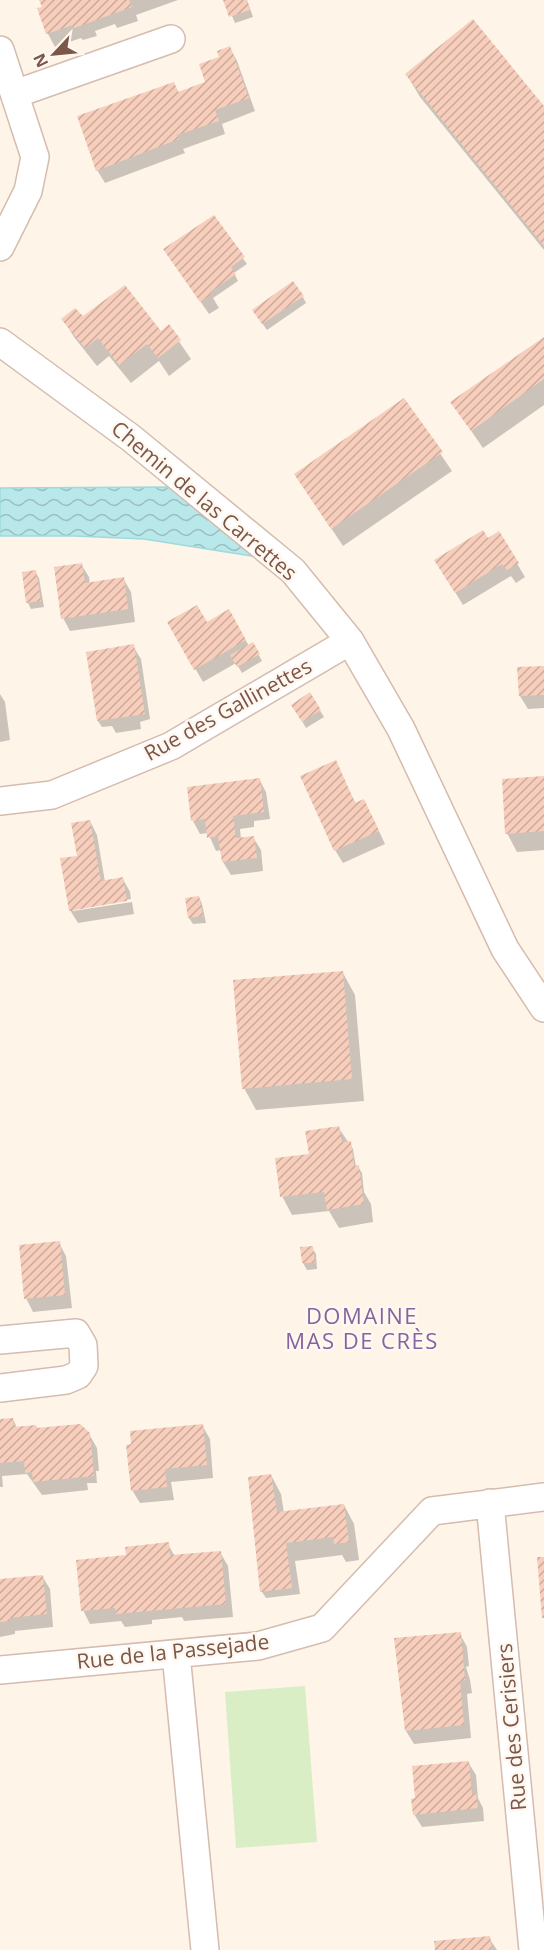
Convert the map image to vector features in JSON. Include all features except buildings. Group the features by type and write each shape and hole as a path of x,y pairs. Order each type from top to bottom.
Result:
{"street":[{"path":"15,94 171,39"},
{"path":"0,50 35,157 28,191 0,247"},
{"name":"Chemin de las Carrettes","path":"0,342 131,438 293,571 350,640 401,729 505,949 544,1008"},
{"name":"Rue des Gallinettes","path":"0,801 52,795 171,746 350,640"},
{"path":"0,1340 76,1333 83,1345 84,1366 78,1375 66,1380 0,1388"},
{"name":"Rue de la Passejade","path":"0,1670 258,1646 322,1628 432,1511 544,1497"},
{"name":"Rue des Cerisiers","path":"490,1503 533,1950"},
{"path":"176,1654 205,1950"}],"green space":[{"path":"305,1686 317,1842 236,1848 225,1692"}],"water":[{"path":"172,487 252,556 144,539 0,536 0,488"}],"district":[{"name":"DOMAINE MAS DE CRÈS","path":"362,1328"}]}
